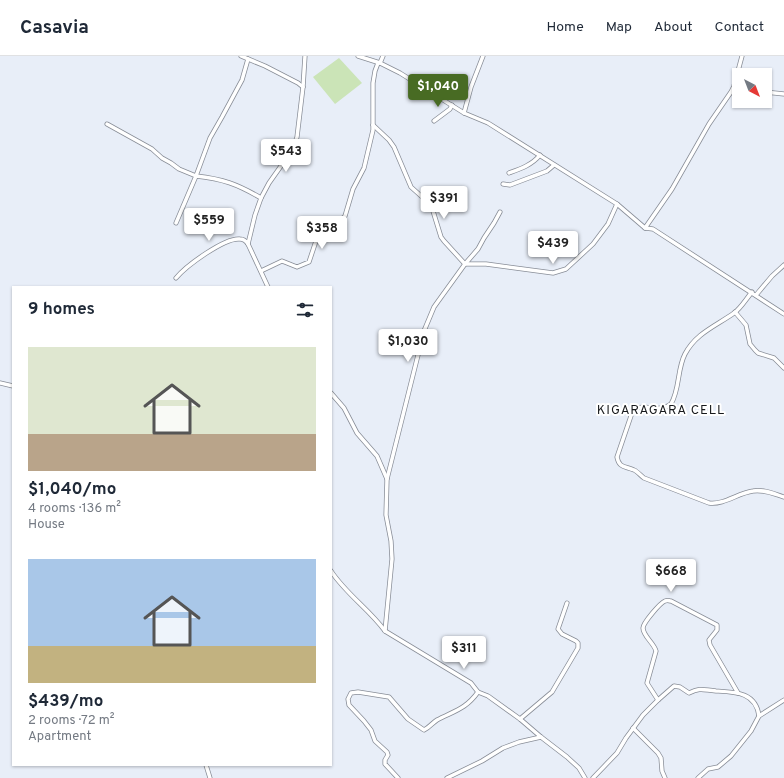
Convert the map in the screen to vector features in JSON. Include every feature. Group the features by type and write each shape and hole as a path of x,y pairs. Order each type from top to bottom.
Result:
{"street":[{"path":"241,56 254,61 303,87"},
{"path":"248,244 255,214 261,198 269,183 293,149 297,137 305,56"},
{"path":"358,56 379,63 418,83 464,113 488,123 617,204 645,228 654,229 784,314"},
{"path":"261,271 282,261 297,267 309,262 316,241 345,216 353,189 366,161 373,125 374,71 383,56"},
{"path":"464,113 471,87 483,56"},
{"path":"739,68 742,56"},
{"path":"176,223 210,138 242,80 248,59"},
{"path":"247,64 254,61"},
{"path":"645,228 672,189 709,124 732,90"},
{"path":"772,93 784,94"},
{"path":"434,121 450,109 452,105"},
{"path":"107,124 152,149 162,158 179,169 196,176 218,179 242,187 261,198"},
{"path":"373,125 389,140 394,147 411,187 430,204 444,242 465,264 486,264 553,273 560,272 571,265 602,233 617,204"},
{"path":"509,173 536,160 540,155"},
{"path":"503,184 510,186 547,171 554,164"},
{"path":"385,631 392,559 391,541 386,515 387,479 424,331 434,307 465,264 478,249 500,212"},
{"path":"176,278 208,251 229,241 240,239 248,244 268,286"},
{"path":"756,295 772,276 784,265"},
{"path":"752,292 735,312 702,333 690,346 684,355 679,382 671,404 663,409 640,408 633,410 617,461 622,466 636,470 644,478 709,503 720,502 755,490 765,491 784,497"},
{"path":"735,312 746,325 750,344 754,350 758,353 774,358 784,368"},
{"path":"0,383 12,386"},
{"path":"332,394 344,408 357,433 376,456 387,479"},
{"path":"332,572 348,593 378,620 385,631 471,683 478,692 488,696 520,719 567,757 579,768 585,778"},
{"path":"658,700 647,683 656,651 643,628 660,605 669,600 717,624 718,630 710,640 710,645 738,692"},
{"path":"520,719 552,692 578,648 578,643 576,641 562,634 558,629 567,603"},
{"path":"593,778 617,753 643,715 672,687 680,687 689,693 698,689 738,692 747,697 758,708 759,716"},
{"path":"398,778 385,764 385,760 388,755 387,752 375,741 371,730 349,705 348,699 351,693 358,692 389,697 408,719 424,730 437,720 460,709 471,701 478,692"},
{"path":"698,778 708,769 718,767 731,756 751,731 759,716 784,700"},
{"path":"633,728 658,753 661,758 662,771 665,778"},
{"path":"447,778 482,761 503,748 519,742 541,737"},
{"path":"206,766 210,778"}],"green space":[{"path":"339,58 362,83 335,104 313,77"}],"district":[{"name":"KIGARAGARA CELL","path":"661,409"}]}
